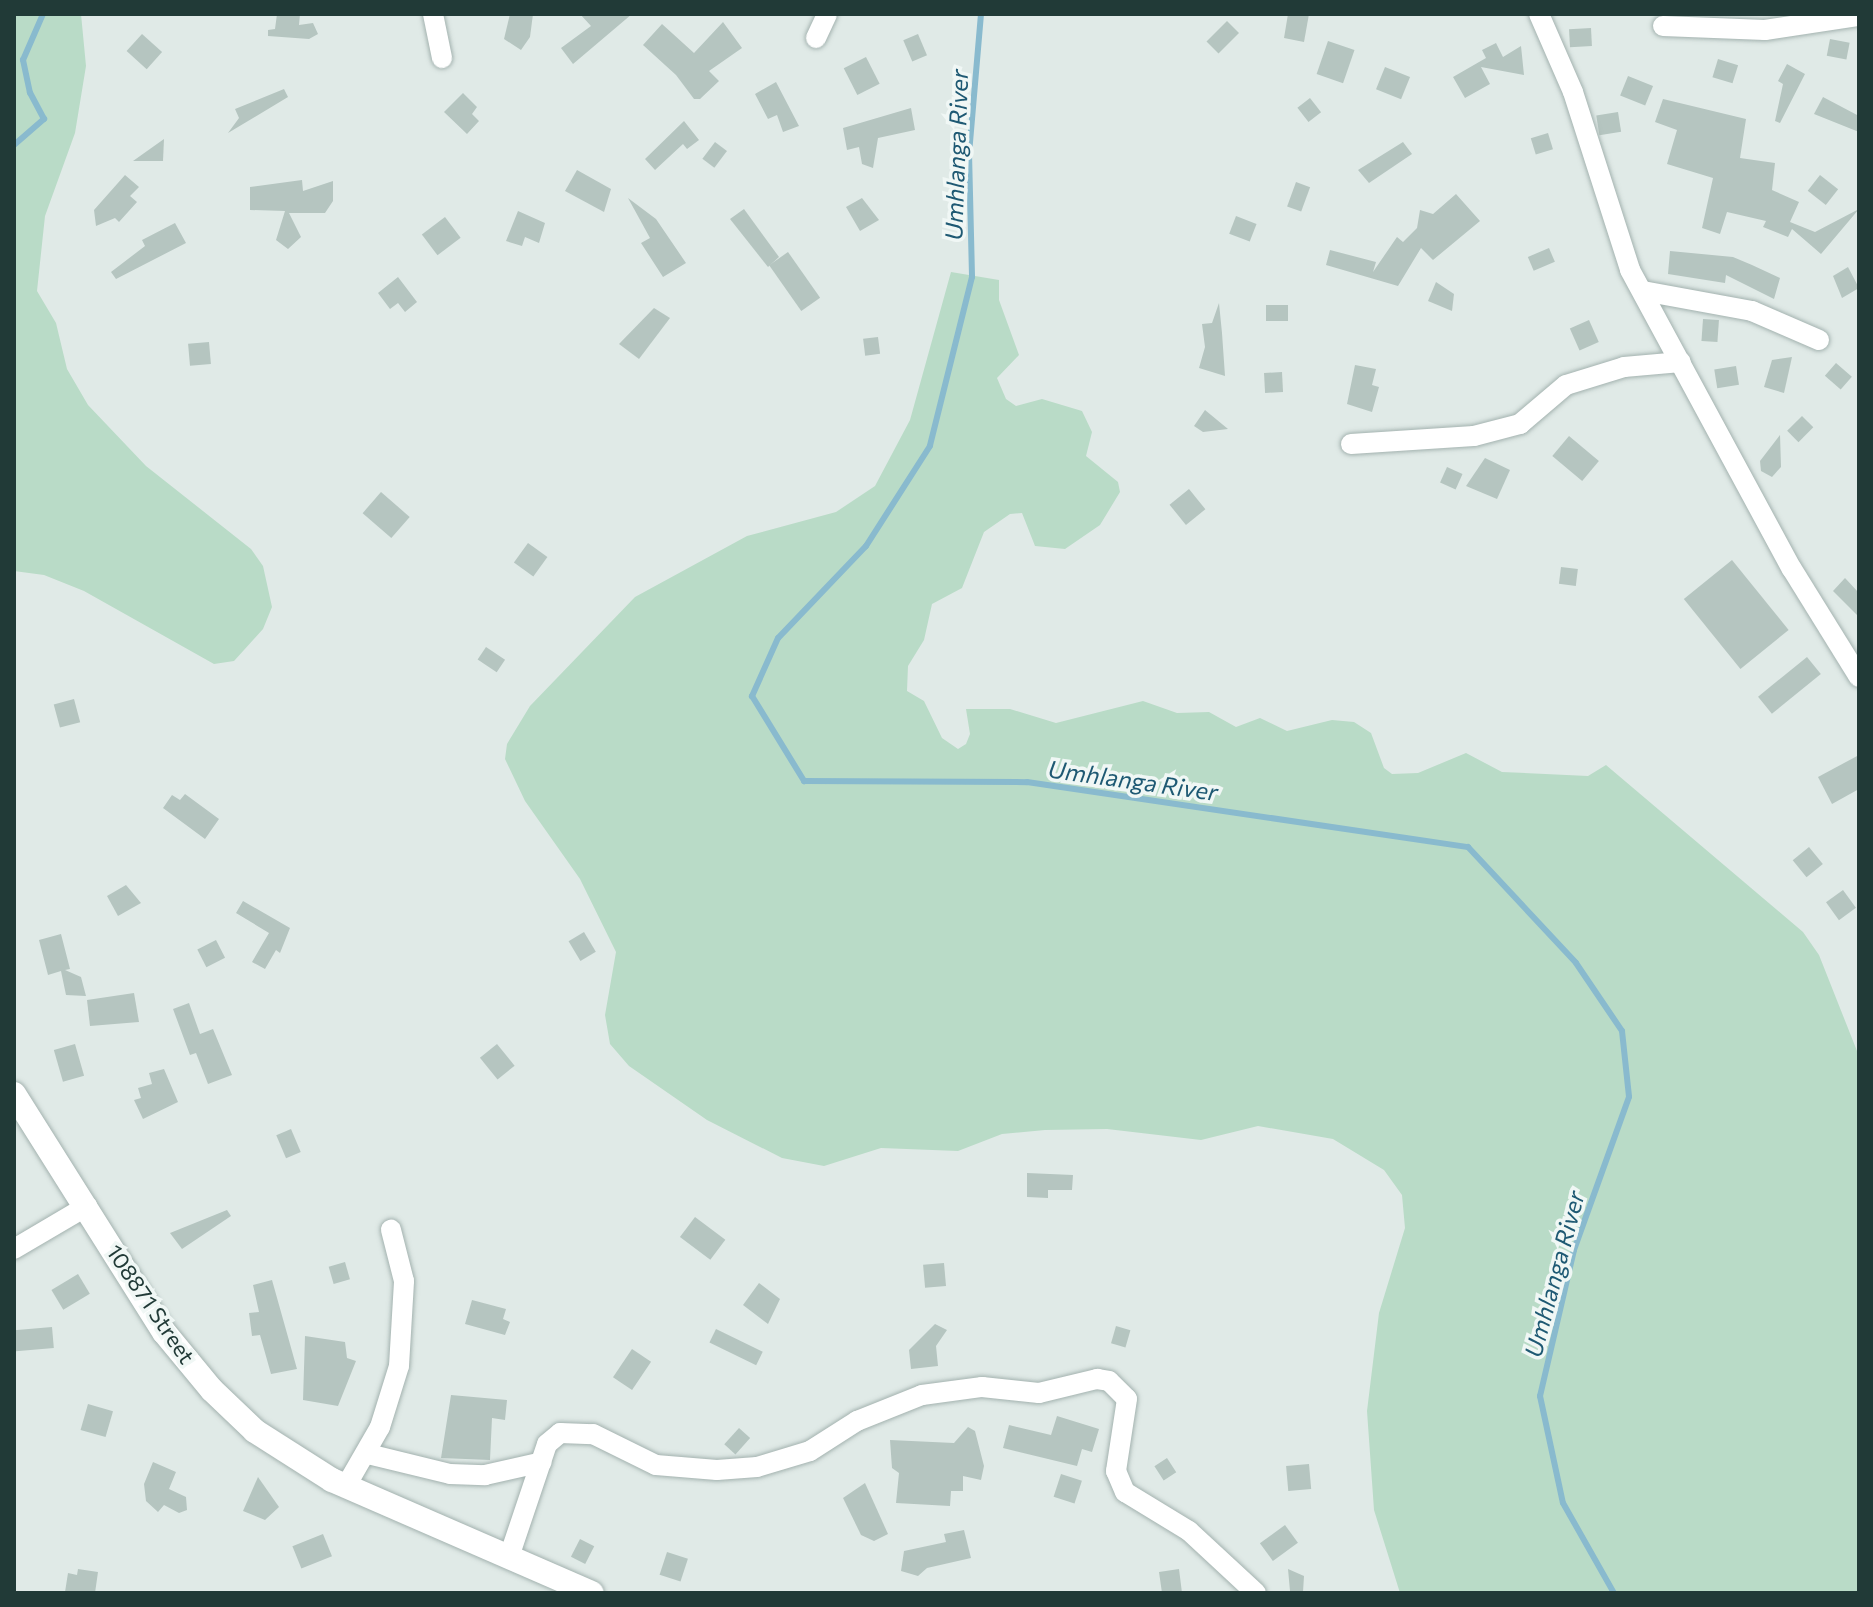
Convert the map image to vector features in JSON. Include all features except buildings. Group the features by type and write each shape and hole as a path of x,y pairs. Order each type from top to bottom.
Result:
{"street":[{"path":"433,14 442,58"},
{"path":"816,38 827,14"},
{"path":"1539,14 1573,92 1630,270 1792,569 1859,677"},
{"path":"1663,26 1765,30 1859,16"},
{"path":"1643,291 1752,311 1819,340"},
{"path":"1351,444 1474,436 1520,424 1566,385 1624,367 1681,362"},
{"name":"108871 Street","path":"14,1094 164,1332 212,1390 255,1431 346,1486 592,1593"},
{"path":"14,1249 87,1206"},
{"path":"346,1486 368,1454 399,1366 405,1315 404,1281 391,1230"},
{"path":"509,1557 542,1462 554,1437 578,1430 656,1465 717,1470 757,1467 810,1451 857,1421 922,1395 982,1387 1039,1393 1097,1379 1109,1381 1127,1399 1116,1471 1125,1492 1189,1531 1256,1593"},
{"path":"368,1454 450,1474 485,1475 542,1462"}],"green space":[{"path":"14,14 81,14 86,66 75,133 45,216 37,291 56,323 67,369 88,405 146,466 251,549 263,566 272,607 263,629 234,661 214,664 84,591 44,575 14,571"},
{"path":"951,272 999,280 999,300 1019,355 997,378 1006,399 1016,406 1042,399 1082,411 1092,432 1086,456 1118,482 1120,492 1100,525 1065,549 1035,546 1022,513 1010,514 984,532 962,588 932,604 924,640 908,666 907,691 924,701 942,738 958,749 966,744 970,734 966,709 1010,709 1056,723 1143,701 1177,713 1209,712 1236,727 1260,718 1287,731 1332,720 1354,722 1371,733 1384,768 1392,774 1418,773 1466,753 1502,772 1588,776 1606,765 1803,932 1819,955 1859,1056 1859,1593 1400,1593 1374,1510 1367,1411 1379,1313 1405,1228 1402,1195 1384,1170 1333,1139 1258,1126 1201,1140 1107,1129 1045,1130 1002,1134 958,1151 881,1148 824,1166 782,1158 707,1120 629,1066 610,1044 605,1015 616,952 580,879 525,801 505,759 507,744 530,706 635,597 747,536 836,512 875,486 910,420"}],"waterway":[{"path":"14,145 44,119 30,93 23,60 43,14"},
{"name":"Umhlanga River","path":"981,14 969,153 972,277 930,446 866,546 778,638 752,696 804,781 1027,782 1468,847 1576,963 1622,1031 1629,1097 1574,1250 1540,1396 1563,1503 1614,1593"}]}
